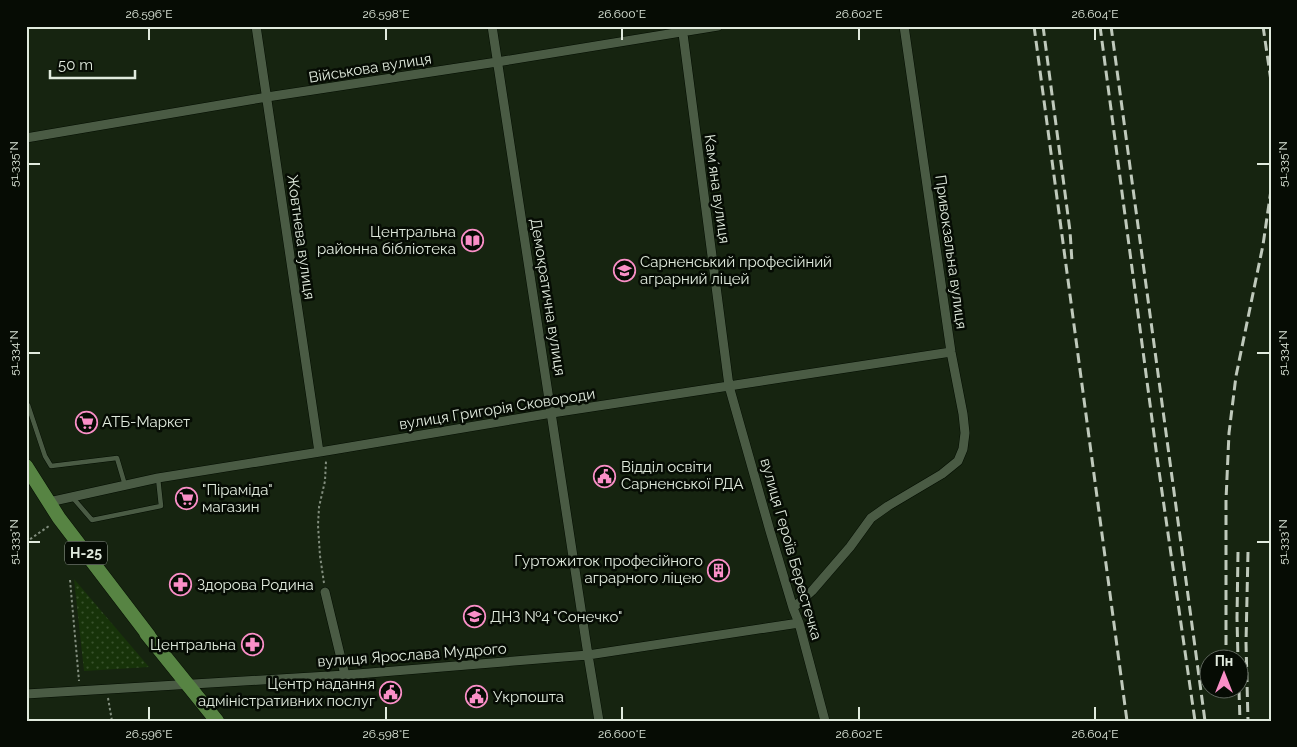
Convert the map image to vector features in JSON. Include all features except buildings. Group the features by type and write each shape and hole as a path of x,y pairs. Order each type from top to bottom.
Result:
{"main road":[{"name":"Н-25","path":"26,466 59,518 148,635 217,721"}],"street":[{"name":"Жовтнева вулиця","path":"256,26 322,452"},
{"name":"Демократична вулиця","path":"492,26 588,655 600,721"},
{"name":"Військова вулиця","path":"26,138 267,97 497,62 682,29 718,26"},
{"name":"Привокзальна вулиця","path":"793,608 812,591 850,547 871,518 942,474 958,461 964,449 963,414 951,352 904,26"},
{"name":"Камʼяна вулиця","path":"682,29 729,386"},
{"name":"вулиця Григорія Сковороди","path":"49,502 158,478 552,413 951,352"},
{"name":"вулиця Героїв Берестечка","path":"729,386 793,608 799,623 825,721"},
{"path":"325,592 345,675"},
{"name":"вулиця Ярослава Мудрого","path":"26,694 345,675 588,655 799,623"}],"lane":[{"path":"26,405 28,405 45,456 51,466 117,458 124,485"},
{"path":"72,497 92,520 161,506 158,478"}],"path":[{"path":"322,452 325,482 319,507 318,525 325,592"},
{"path":"26,542 59,518"},
{"path":"70,580 80,691"},
{"path":"107,690 112,721"}],"green space":[{"path":"74,579 149,667 84,671"}],"railway":[{"path":"1034,26 1127,721"},
{"path":"1043,26 1070,231 1072,262"},
{"path":"1100,26 1157,457 1195,721"},
{"path":"1111,26 1205,721"},
{"path":"1263,26 1271,81"},
{"path":"1226,650 1226,500 1229,433 1236,376 1263,245 1271,190"},
{"path":"1238,552 1238,650"},
{"path":"1248,552 1246,643 1248,721"},
{"path":"1239,700 1240,721"}],"place":[{"name":"Центральна районна бібліотека","path":"472,241"},
{"name":"Сарненський професійний аграрний ліцей","path":"624,271"},
{"name":"АТБ-Маркет","path":"86,422"},
{"name":"Відділ освіти Сарненської РДА","path":"605,476"},
{"name":"\"Піраміда\" магазин","path":"186,499"},
{"name":"Гуртожиток професійного аграрного ліцею","path":"719,570"},
{"name":"Здорова Родина","path":"181,585"},
{"name":"ДНЗ №4 \"Сонечко\"","path":"474,617"},
{"name":"Центральна","path":"252,645"},
{"name":"Центр надання адміністративних послуг","path":"391,693"},
{"name":"Укрпошта","path":"477,697"}]}
